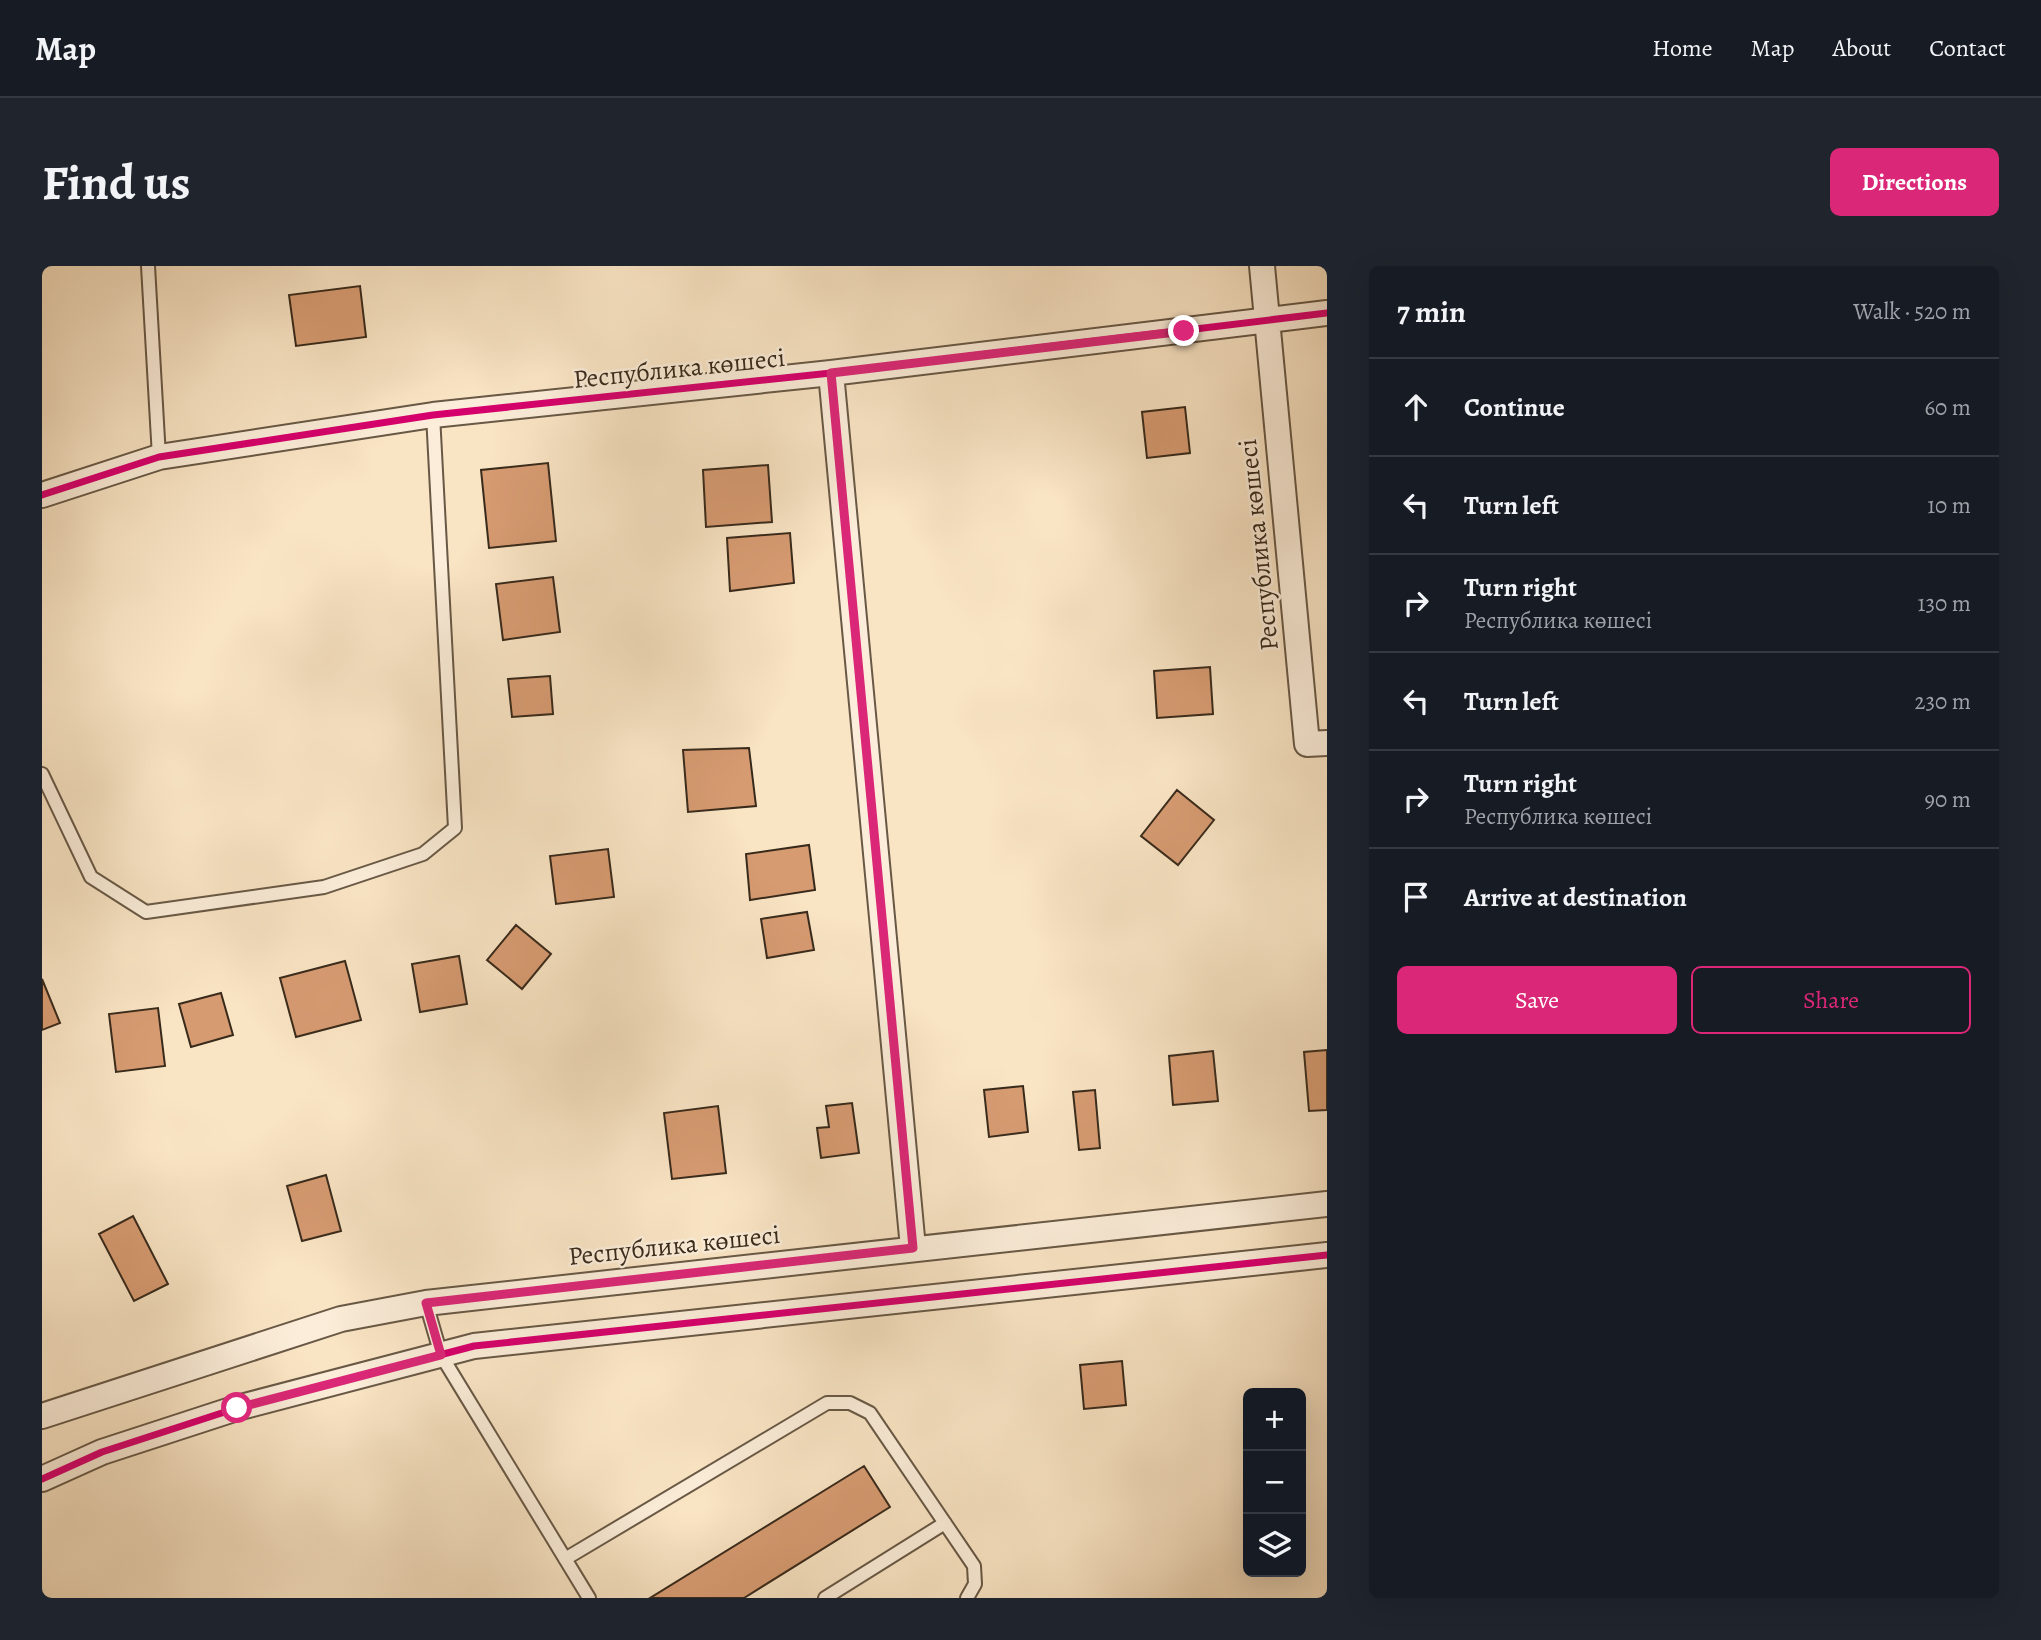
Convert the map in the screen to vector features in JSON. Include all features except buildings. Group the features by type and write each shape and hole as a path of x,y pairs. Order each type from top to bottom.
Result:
{"street":[{"name":"Республика көшесі","path":"1262,266 1307,744 1327,743"},
{"name":"Республика көшесі","path":"42,495 159,457 433,415 831,373 1327,313"},
{"path":"831,373 913,1248"},
{"name":"Республика көшесі","path":"42,1416 341,1319 426,1303 1327,1205"},
{"path":"42,1479 102,1452 237,1408 474,1346 1327,1255"}],"lane":[{"path":"148,266 159,457"},
{"path":"42,774 91,877 146,912 324,887 423,854 455,828 433,415"},
{"path":"426,1303 441,1355 589,1598"},
{"path":"565,1559 827,1403 850,1403 870,1413 974,1566 975,1584 967,1598"},
{"path":"825,1598 944,1523"}],"cycle path":[{"path":"42,495 159,457 433,415 831,373 1327,313"},
{"path":"42,1479 102,1452 237,1408 474,1346 1327,1255"}],"route":[{"path":"237,1408 441,1355 426,1303 913,1248 831,373 1184,331"}]}
